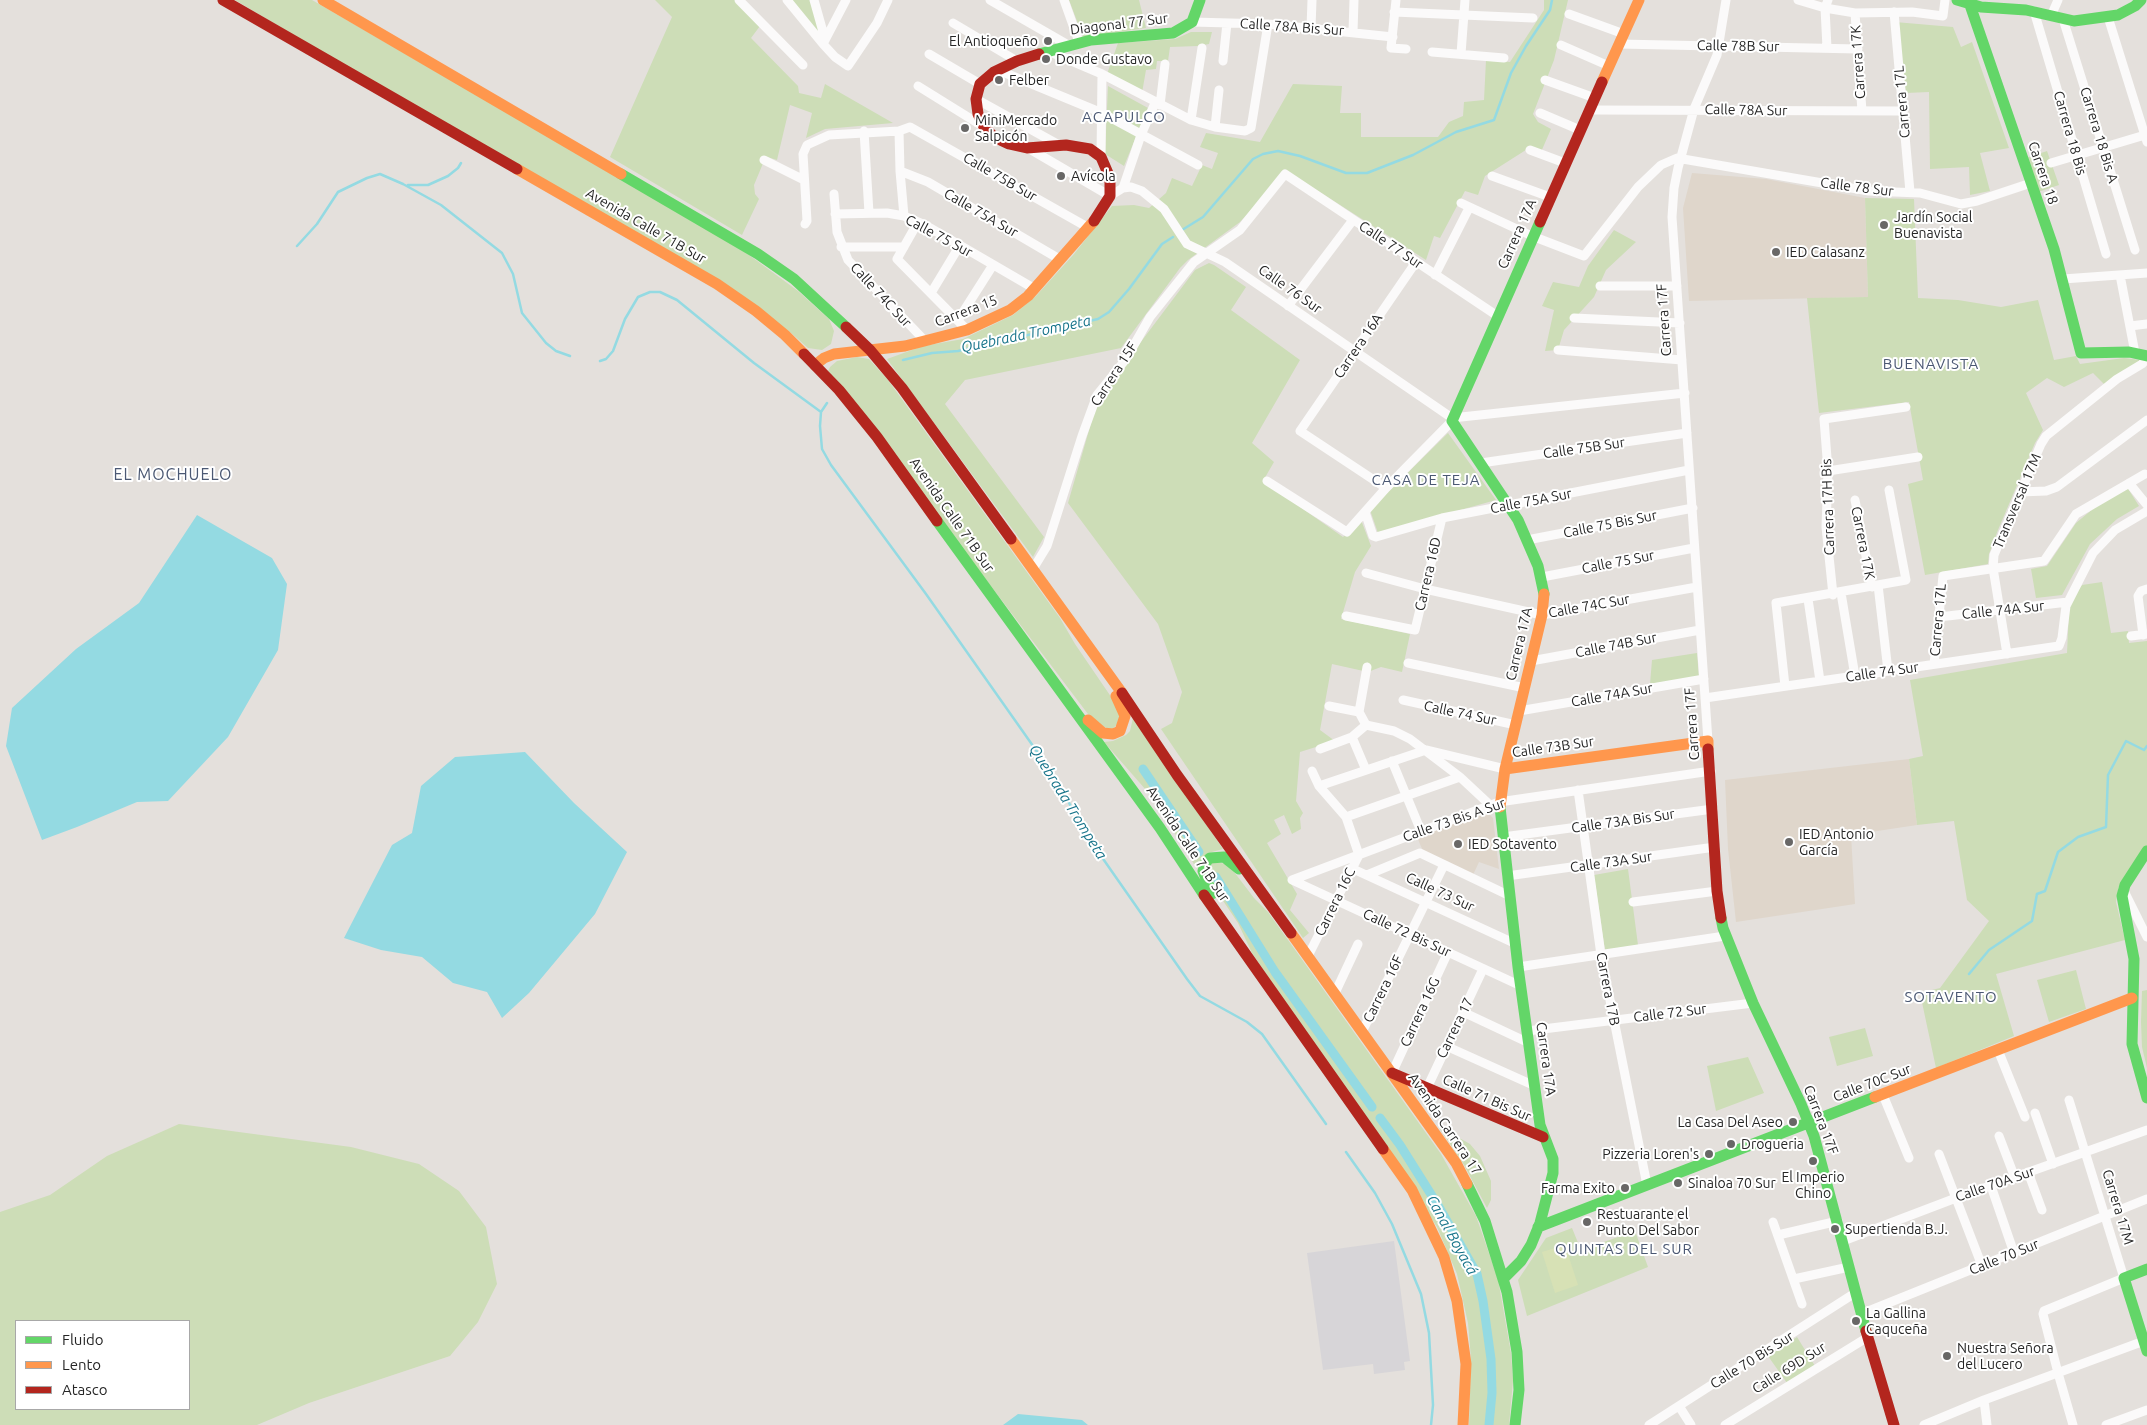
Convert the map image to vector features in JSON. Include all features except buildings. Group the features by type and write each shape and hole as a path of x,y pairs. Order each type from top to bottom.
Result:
{"main road":[{"name":"Avenida Calle 71B Sur","path":"223,0 716,284 756,311 785,335 856,410 1160,828 1192,878 1419,1201 1449,1269 1457,1300 1465,1346 1466,1391 1463,1425"},
{"path":"323,0 739,241 794,279 870,350 912,399 1144,723 1177,775 1392,1073"},
{"path":"1192,22 1200,0"},
{"name":"Carrera 17A","path":"1504,1278 1526,1254 1538,1227 1553,1174 1553,1159 1543,1137 1535,1086 1518,967 1503,837 1495,804 1525,688 1542,615 1544,596 1542,577 1510,505 1452,419 1496,315 1639,0"},
{"path":"1957,0 1970,5 1989,8 2020,4 2051,16 2082,20 2108,17 2130,10 2141,0"},
{"name":"Carrera 18","path":"1970,5 2063,280 2081,353 2135,353"},
{"name":"Diagonal 77 Sur","path":"980,84 998,70 1017,61 1048,51 1074,44 1168,34 1192,22"},
{"path":"980,84 976,99 978,114 984,127 1000,141 1028,148 1059,145 1082,146 1090,149 1101,157 1110,178 1110,196"},
{"name":"Carrera 15","path":"815,365 824,358 834,354 925,341 967,330 1010,310 1035,289 1061,260 1089,228 1110,196"},
{"path":"2135,353 2147,357"},
{"path":"1051,680 1097,730 1108,735 1116,733 1124,724 1124,712 1096,658"},
{"name":"Calle 73B Sur","path":"1505,769 1708,741"},
{"name":"Carrera 17F","path":"1708,741 1717,890 1725,936 1753,1003 1809,1123 1838,1221 1855,1294 1894,1425"},
{"path":"2147,851 2123,888 2122,900 2134,956 2132,1044 2147,1098"},
{"path":"1230,931 1204,876 1204,866 1210,858 1219,856 1230,861 1269,902"},
{"name":"Calle 70C Sur","path":"1538,1227 2132,998"},
{"name":"Calle 71 Bis Sur","path":"1392,1073 1543,1137"},
{"name":"Avenida Carrera 17","path":"1392,1073 1449,1152 1468,1184 1485,1222 1504,1278 1517,1352 1519,1390 1516,1425"},
{"path":"2124,1278 2147,1270"},
{"name":"Carrera 17M","path":"2124,1278 2146,1344"}],"street":[{"path":"787,0 835,57 848,66 877,23 888,0"},
{"path":"814,0 824,42"},
{"path":"824,42 846,0"},
{"path":"990,0 1074,44"},
{"path":"1064,0 1074,44"},
{"path":"1311,28 1312,0"},
{"path":"1353,32 1354,0"},
{"path":"1396,0 1391,48 1406,49"},
{"path":"1461,54 1465,0"},
{"name":"Carrera 17F","path":"1708,741 1672,217 1674,188 1680,158 1694,109 1720,45 1726,0"},
{"path":"1798,0 1827,4 1855,13 1894,12 1943,16 1945,0"},
{"path":"2051,16 2058,0"},
{"path":"2146,0 2147,4"},
{"path":"743,1 803,65"},
{"path":"1827,4 1827,48"},
{"name":"Carrera 18 Bis","path":"2034,11 2106,254"},
{"path":"1394,12 1533,18"},
{"name":"Carrera 17L","path":"1894,12 1910,192"},
{"name":"Carrera 17K","path":"1855,13 1862,111"},
{"name":"Calle 78B Sur","path":"1569,14 1622,39 1720,45 1858,49"},
{"path":"2052,163 2103,147 2146,139 2108,17"},
{"name":"Carrera 18 Bis A","path":"2063,19 2135,250"},
{"name":"Calle 78A Bis Sur","path":"1192,22 1268,24 1393,37"},
{"path":"953,23 1017,61"},
{"path":"1223,61 1227,23"},
{"path":"1048,51 1102,74 1191,120 1215,127 1245,131 1251,128 1268,24"},
{"path":"1560,45 1609,66"},
{"path":"1191,120 1202,48"},
{"path":"1432,52 1504,58"},
{"path":"929,54 980,84"},
{"path":"1028,148 1110,196 1123,188 1141,135 1158,104 1165,64"},
{"path":"998,70 1102,113 1198,164"},
{"path":"1101,157 1102,74"},
{"path":"1545,80 1595,98"},
{"path":"918,86 984,127"},
{"path":"1215,127 1219,90"},
{"path":"976,99 1059,145"},
{"name":"Calle 78A Sur","path":"1590,110 1903,111"},
{"path":"1540,113 1580,130"},
{"name":"Calle 75B Sur","path":"899,131 910,127 1089,228"},
{"path":"864,131 869,213"},
{"path":"805,224 807,221 803,154 807,145 823,137 864,131 899,131 904,216"},
{"path":"1530,150 1565,163"},
{"path":"1460,203 1532,236 1584,256 1650,174 1665,162 1680,158"},
{"name":"Calle 78 Sur","path":"1680,158 1869,191 1910,192 1966,203 2031,183"},
{"path":"764,160 804,180"},
{"name":"Calle 75A Sur","path":"900,171 928,182 1061,260"},
{"name":"Calle 77 Sur","path":"1285,174 1496,315"},
{"name":"Carrera 15F","path":"1033,570 1047,546 1097,395 1126,359 1150,318 1194,262 1206,252 1223,244 1240,230 1285,174"},
{"path":"1492,176 1550,197"},
{"name":"Calle 76 Sur","path":"1123,188 1131,187 1142,191 1158,203 1188,244 1225,262 1452,419"},
{"name":"Calle 74C Sur","path":"834,194 836,232 841,246 853,267 925,341"},
{"path":"1435,275 1469,208"},
{"name":"Calle 75 Sur","path":"835,214 888,213 904,216 960,245 1035,289"},
{"path":"1288,306 1353,220"},
{"path":"918,222 897,259 967,330"},
{"path":"931,293 960,245"},
{"path":"841,246 904,247"},
{"name":"Carrera 16A","path":"1386,488 1300,431 1416,262"},
{"path":"958,320 993,264"},
{"path":"2063,280 2147,273"},
{"path":"2120,275 2135,353"},
{"path":"1600,286 1677,286"},
{"path":"1574,318 1680,323"},
{"path":"2130,326 2147,324"},
{"path":"1558,350 1682,360"},
{"name":"Transversal 17M","path":"1993,568 1998,545 2046,436 2117,379 2142,364 2147,357"},
{"path":"1267,480 1347,532 1452,419 1685,393"},
{"name":"Carrera 17H Bis","path":"1855,676 1837,594 1826,527 1828,471 1824,419 1906,407"},
{"path":"2020,492 2046,491 2057,487 2147,420"},
{"name":"Calle 75B Sur","path":"1481,463 1687,433"},
{"path":"1828,471 1918,457"},
{"name":"Calle 75A Sur","path":"1365,512 1375,537 1442,518 1689,470"},
{"path":"2007,654 1993,568 2041,562 2047,559 2076,514 2145,474"},
{"path":"2129,483 2147,505"},
{"path":"1785,686 1776,605 1778,602 1808,599 1906,580 1889,490"},
{"name":"Carrera 17K","path":"1855,500 1875,586 1888,671"},
{"name":"Calle 75 Bis Sur","path":"1527,540 1693,508"},
{"path":"2068,602 2099,545 2129,520 2147,511"},
{"name":"Carrera 16D","path":"1346,616 1415,630 1442,518"},
{"name":"Calle 75 Sur","path":"1542,577 1694,548"},
{"name":"Carrera 17L","path":"1934,664 1942,576 1993,568"},
{"name":"Calle 74C Sur","path":"1366,573 1425,589 1542,615 1697,587"},
{"path":"2131,636 2145,634 2138,596 2144,590"},
{"path":"1808,599 1820,681"},
{"name":"Calle 74A Sur","path":"1939,616 2068,602"},
{"name":"Calle 74 Sur","path":"1705,698 2059,646 2068,602"},
{"name":"Calle 74B Sur","path":"1531,661 1700,630"},
{"path":"1408,663 1525,688"},
{"path":"1367,667 1359,712 1366,725 1394,731 1426,750 1495,804"},
{"name":"Calle 74A Sur","path":"1519,710 1704,679"},
{"name":"Calle 74 Sur","path":"1403,700 1516,725"},
{"path":"1330,706 1359,712"},
{"path":"1320,749 1352,737 1366,725"},
{"path":"1352,737 1366,770"},
{"path":"1319,786 1426,750"},
{"name":"Calle 73B Sur","path":"1426,750 1505,769"},
{"path":"1392,761 1421,831"},
{"name":"Carrera 16C","path":"1308,956 1359,855 1346,817 1319,786 1312,771"},
{"name":"Calle 73 Bis A Sur","path":"1292,880 1495,804 1710,771"},
{"path":"1346,817 1460,777"},
{"name":"Carrera 17B","path":"1578,790 1601,955 1647,1186"},
{"name":"Calle 73A Bis Sur","path":"1503,837 1713,809"},
{"name":"Calle 73A Sur","path":"1507,876 1715,847"},
{"path":"1367,875 1420,853 1510,896"},
{"name":"Carrera 16F","path":"1362,1032 1444,865"},
{"name":"Calle 73 Sur","path":"1351,868 1516,944"},
{"name":"Calle 72 Bis Sur","path":"1292,880 1521,986"},
{"path":"2123,888 2147,937"},
{"path":"1633,902 1717,890"},
{"path":"1518,967 1725,936"},
{"path":"1335,993 1358,944"},
{"name":"Carrera 16G","path":"1392,1073 1448,952"},
{"name":"Carrera 17","path":"1427,1088 1483,969"},
{"name":"Calle 72 Sur","path":"1527,1031 1753,1003"},
{"path":"1462,1012 1529,1043"},
{"path":"1446,1046 1535,1086"},
{"path":"1998,1050 2025,1117"},
{"path":"1883,1094 1909,1158"},
{"name":"Carrera 17M","path":"2069,1100 2124,1278"},
{"path":"2035,1113 2054,1164"},
{"name":"Calle 70A Sur","path":"1843,1241 1956,1198 2147,1130"},
{"path":"1999,1136 2015,1178"},
{"path":"1939,1154 1982,1266"},
{"path":"2028,1172 2042,1210"},
{"path":"1991,1186 2014,1253"},
{"name":"Calle 70 Sur","path":"1862,1314 2147,1199"},
{"path":"1778,1235 1838,1221"},
{"path":"1773,1222 1802,1304"},
{"path":"1794,1279 1849,1267"},
{"path":"2074,1425 2058,1373 2043,1314 2044,1311 2124,1278"},
{"name":"Calle 70 Bis Sur","path":"1649,1425 1855,1294"},
{"name":"Calle 69D Sur","path":"1725,1425 1868,1337"},
{"path":"1924,1425 1984,1400 2058,1373 2146,1344"},
{"path":"1984,1400 1988,1425"},
{"path":"1679,1406 1692,1425"},
{"path":"2106,1425 2147,1410"}],"shaded area":[{"name":"IED Calasanz","path":"1692,173 1766,179 1865,198 1868,297 1689,301 1683,208"},
{"name":"IED Antonio García","path":"1909,759 1917,825 1851,835 1855,904 1736,922 1728,849 1725,780"},
{"name":"IED Sotavento","path":"1487,812 1493,818 1499,869 1479,862 1473,875 1423,851 1417,837"},
{"path":"1394,1241 1410,1361 1404,1362 1405,1370 1374,1374 1373,1364 1323,1370 1307,1253"}],"green space":[{"path":"235,0 312,0 730,241 798,291 829,319 834,331 831,344 822,350 808,348 790,332"},
{"path":"655,0 735,0 760,26 751,38 798,86 799,93 821,98 825,84 893,123 825,129 806,138 812,113 790,105 777,160 767,157 764,161 754,185 755,194 759,199 742,235 610,157 672,17"},
{"path":"786,0 813,0 823,32 818,33"},
{"path":"1069,0 1139,0 1146,28 1083,37"},
{"path":"1544,0 1568,0 1554,60 1533,114 1538,122 1551,129 1541,152 1529,148 1485,176 1478,195 1465,191 1440,238 1434,236 1426,260 1287,171 1240,222 1180,268 1121,348 965,380 945,404 1044,537 1033,557 887,359 923,346 963,339 1013,315 1036,296 1074,254 1112,206 1134,205 1149,208 1166,193 1172,178 1192,186 1202,165 1212,169 1218,153 1200,147 1206,133 1260,142 1293,84 1342,86 1340,113 1361,113 1361,137 1438,137 1449,122 1463,116 1464,102 1484,100 1486,60 1510,62 1544,10"},
{"path":"1895,22 1953,27 1961,47 1972,42 2009,148 1980,153 1990,191 1970,195 1969,167 1930,169 1929,92 1906,93"},
{"path":"1191,32 1212,32 1209,44 1170,47 1168,61 1157,61 1156,69 1146,70 1142,93 1107,74 1118,43 1175,39"},
{"path":"1108,86 1148,108 1124,166 1105,154"},
{"path":"2047,151 2059,185 2038,192 2026,158"},
{"path":"1865,198 1914,199 1918,298 1958,300 2001,307 2038,300 2054,360 2076,356 2080,364 2124,358 2140,360 2106,386 2093,373 2064,387 2047,378 2026,393 2043,430 2035,443 1998,530 1989,554 1988,564 1925,575 1908,484 1923,480 1909,402 1819,413 1807,298 1868,297"},
{"path":"1614,230 1636,242 1606,270 1594,297 1564,330 1558,350 1545,351 1554,310 1542,306 1553,282 1579,287 1588,266"},
{"path":"1209,263 1246,287 1231,310 1300,360 1252,443 1274,462 1263,481 1343,537 1361,520 1371,546 1355,572 1341,619 1410,634 1402,672 1381,667 1368,672 1332,664 1320,730 1335,741 1300,752 1296,801 1303,813 1300,818 1301,829 1292,834 1284,815 1274,820 1281,834 1267,843 1297,894 1290,910 1309,933 1303,938 1161,729 1172,723 1182,692 1158,624 1068,503 1096,406 1107,387 1195,270"},
{"path":"857,357 869,359 888,380 1060,618 1075,644 1118,707 1120,722 1111,730 1094,722 828,371 837,361"},
{"path":"1448,433 1496,500 1378,533 1370,510"},
{"path":"2127,487 2139,506 2117,519 2090,544 2062,595 2036,598 2031,569 2047,566 2076,523 2094,508"},
{"path":"2102,582 2111,633 2128,631 2129,643 2147,641 2147,846 2117,895 2116,902 2125,940 1996,974 2014,1036 1936,1068 1920,993 1940,988 1989,921 1967,900 1954,821 1917,825 1909,759 1923,756 1910,680 2067,653 2069,611 2072,598 2082,585"},
{"path":"1697,653 1699,677 1650,684 1652,660"},
{"path":"1133,718 1223,849 1208,853 1197,869 1153,798 1104,742 1113,741 1126,735 1130,731"},
{"path":"1212,862 1228,864 1254,898 1268,912 1441,1154 1476,1216 1498,1279 1511,1353 1513,1381 1509,1425 1469,1425 1471,1359 1468,1323 1457,1274 1437,1227 1252,953 1238,923 1209,880"},
{"path":"1628,869 1638,945 1605,950 1594,875"},
{"path":"2076,970 2086,1009 2049,1022 2037,980"},
{"path":"2147,990 2147,1068 2142,1047 2141,1022 2142,991"},
{"path":"1865,1028 1873,1056 1837,1066 1829,1037"},
{"path":"1748,1057 1764,1093 1716,1111 1707,1066"},
{"path":"179,1124 351,1147 419,1164 459,1191 486,1227 497,1284 478,1322 450,1356 309,1403 257,1425 0,1425 0,1212 50,1195 107,1156"},
{"path":"1438,1126 1470,1144 1480,1156 1491,1181 1491,1200 1487,1208 1464,1165"},
{"path":"1572,1228 1581,1250 1635,1231 1648,1267 1527,1316 1518,1280 1546,1238"},
{"path":"1565,1245 1578,1285 1555,1293 1542,1252"},
{"path":"1797,1337 1815,1366 1787,1383 1768,1356"}],"water":[{"path":"197,515 272,558 287,584 278,650 228,737 168,801 137,802 42,840 6,746 12,708 76,649 139,603"},
{"path":"525,752 574,803 627,852 595,914 529,993 502,1018 487,992 453,983 422,957 381,950 344,938 392,845 412,833 421,786 455,757"},
{"path":"1018,1414 1082,1420 1088,1425 1003,1425"}],"waterway":[{"name":"Quebrada Trompeta","path":"1182,230 1203,217 1253,159 1263,154 1278,151 1300,156 1346,173 1367,173 1413,155 1456,132 1494,120 1511,73 1550,10 1552,0"},
{"path":"408,185 428,185 448,176 461,163"},
{"path":"297,246 317,224 338,192 380,174 403,184"},
{"path":"403,184 441,205 502,253 513,274 522,313 546,343 556,351 570,356"},
{"name":"Quebrada Trompeta","path":"903,360 932,353 958,351 1098,319 1109,312 1129,289 1162,244 1173,237"},
{"path":"600,361 606,359 613,351 625,319 638,297 650,292 660,292 677,300 754,363 821,412"},
{"name":"Quebrada Trompeta","path":"827,403 821,412 820,426 822,449 831,465 926,594 1038,753 1058,782 1085,833 1200,996 1247,1022 1262,1034 1326,1124"},
{"path":"1969,974 1989,950 2032,921 2037,894 2045,891 2058,852 2078,837 2106,827 2108,775 2126,741 2144,750 2147,746"},
{"name":"Canal Boyacá","path":"1143,769 1199,852"},
{"name":"Canal Boyacá","path":"1216,877 1275,972 1372,1107"},
{"name":"Canal Boyacá","path":"1380,1118 1400,1145 1439,1207 1477,1274 1483,1301 1491,1359 1492,1393 1489,1425"},
{"path":"1346,1152 1375,1193 1392,1224 1421,1294 1429,1333 1433,1405 1431,1425"}],"traffic: fast":[{"path":"1039,54 1091,40 1173,33 1192,22 1200,0"},
{"path":"1957,0 1981,7 2026,10 2074,21 2118,15 2135,6 2141,0"},
{"path":"1970,5 2054,249 2081,353 2129,352 2147,356"},
{"path":"621,174 758,254 794,279 846,327"},
{"path":"1540,222 1452,421 1518,520 1538,566 1544,594"},
{"path":"937,521 1160,828 1204,895"},
{"path":"1500,807 1518,967 1540,1125 1553,1159 1553,1173 1540,1223 1531,1245 1521,1261 1504,1278"},
{"path":"2147,851 2125,885 2122,896 2134,959 2132,1044 2147,1098"},
{"path":"1212,894 1203,871 1206,862 1210,858 1224,857 1239,869"},
{"path":"1721,918 1723,928 1753,1003 1801,1104 1814,1136 1866,1331"},
{"path":"1538,1227 1875,1097"},
{"path":"1467,1184 1485,1221 1507,1292 1517,1352 1519,1390 1515,1425"},
{"path":"2147,1269 2124,1278 2147,1351"}],"traffic: slow":[{"path":"323,0 621,174"},
{"path":"1602,82 1639,0"},
{"path":"517,169 717,284 756,311 804,354"},
{"path":"815,365 824,358 834,354 905,346 967,330 1010,310 1028,296 1094,221"},
{"path":"1011,539 1122,693"},
{"path":"1500,807 1505,769 1542,615 1544,594"},
{"path":"1088,720 1103,733 1113,734 1120,731 1125,716 1116,696"},
{"path":"1505,769 1708,741 1708,749"},
{"path":"1291,933 1456,1163 1467,1184"},
{"path":"1875,1097 2132,998"},
{"path":"1383,1149 1412,1190 1444,1257 1457,1301 1466,1364 1463,1425"}],"traffic: jam":[{"path":"223,0 517,169"},
{"path":"1039,54 1017,61 994,72 980,84 976,99 978,114 984,127 994,137 1009,144 1027,148 1066,145 1090,149 1101,157 1110,178 1110,196 1094,221"},
{"path":"1540,222 1602,82"},
{"path":"846,327 870,350 902,388 1011,539"},
{"path":"804,354 839,390 877,437 937,521"},
{"path":"1122,693 1177,775 1291,933"},
{"path":"1708,749 1717,891 1721,918"},
{"path":"1204,895 1383,1149"},
{"path":"1392,1073 1543,1137"},
{"path":"1866,1331 1894,1425"}],"place":[{"name":"El Antioqueño","path":"1048,41"},
{"name":"Donde Gustavo","path":"1046,59"},
{"name":"Felber","path":"999,80"},
{"name":"MiniMercado Salpicón","path":"965,128"},
{"name":"Avícola","path":"1061,176"},
{"name":"Jardín Social Buenavista","path":"1884,225"},
{"name":"IED Calasanz","path":"1776,252"},
{"name":"IED Antonio García","path":"1789,842"},
{"name":"IED Sotavento","path":"1458,844"},
{"name":"La Casa Del Aseo","path":"1793,1122"},
{"name":"Drogueria","path":"1731,1144"},
{"name":"Pizzeria Loren's","path":"1709,1154"},
{"name":"El Imperio Chino","path":"1813,1161"},
{"name":"Sinaloa 70 Sur","path":"1678,1183"},
{"name":"Farma Exito","path":"1625,1188"},
{"name":"Restuarante el Punto Del Sabor","path":"1587,1222"},
{"name":"Supertienda B.J.","path":"1835,1229"},
{"name":"La Gallina Caquceña","path":"1856,1321"},
{"name":"Nuestra Señora del Lucero","path":"1947,1356"}],"district":[{"name":"ACAPULCO","path":"1124,117"},
{"name":"BUENAVISTA","path":"1931,364"},
{"name":"EL MOCHUELO","path":"173,475"},
{"name":"CASA DE TEJA","path":"1426,480"},
{"name":"SOTAVENTO","path":"1951,997"},
{"name":"QUINTAS DEL SUR","path":"1624,1249"}]}
